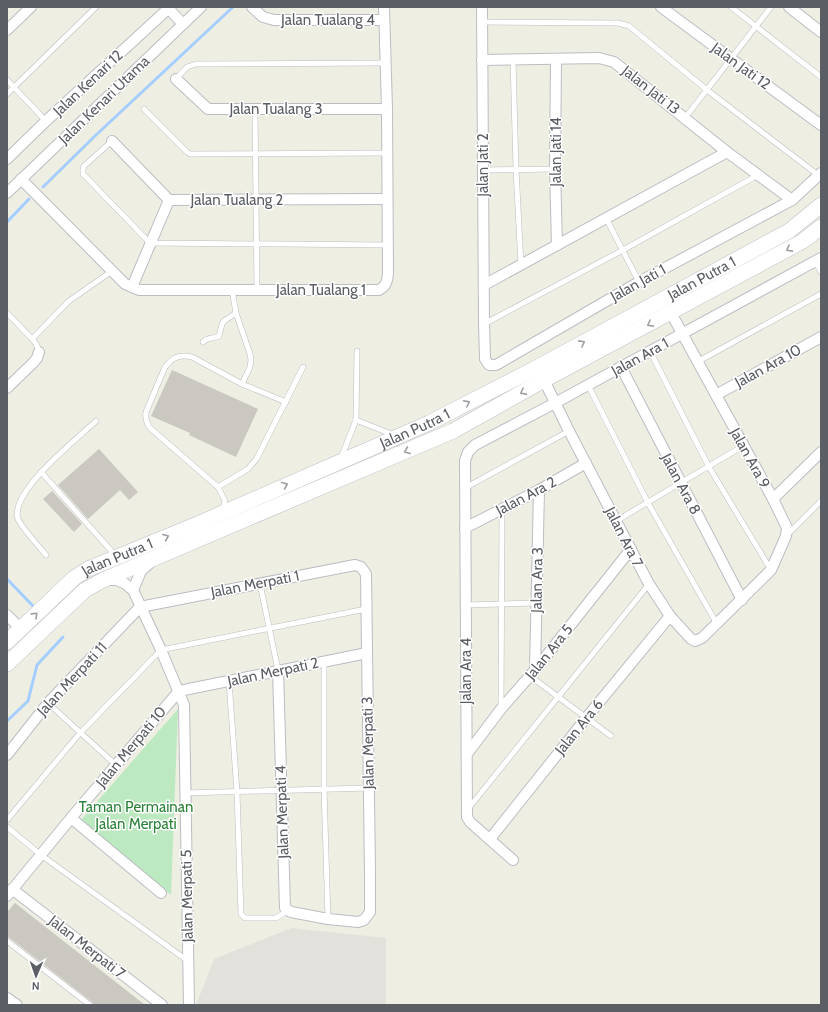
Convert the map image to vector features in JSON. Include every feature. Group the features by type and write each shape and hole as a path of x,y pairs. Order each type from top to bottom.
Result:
{"main road":[{"name":"Jalan Putra 1","path":"7,664 85,590 126,570 453,431 541,373 789,231 821,205"},
{"name":"Jalan Putra 1","path":"7,642 74,578 88,569 193,526 429,423 671,313 804,242 821,227"}],"street":[{"path":"7,30 31,7"},
{"name":"Jalan Kenari Utama","path":"7,193 201,7"},
{"name":"Jalan Tualang 4","path":"252,7 264,18 274,20 384,20"},
{"name":"Jalan Tualang 1","path":"21,179 125,284 139,290 379,290 384,287 387,282 388,245 388,154 384,7"},
{"name":"Jalan Jati 2","path":"482,7 484,324"},
{"name":"Jalan Jati 12","path":"661,7 821,125"},
{"path":"168,8 183,24"},
{"name":"Jalan Kenari 12","path":"7,159 168,8"},
{"path":"795,9 821,32"},
{"name":"Jalan Jati 13","path":"482,60 599,58 614,62 727,152 792,200"},
{"name":"Jalan Jati 14","path":"556,59 555,169 557,245"},
{"name":"Jalan Tualang 3","path":"176,79 206,108 255,110 387,109"},
{"name":"Jalan Tualang 2","path":"112,140 169,200 387,199"},
{"path":"484,285 727,152"},
{"name":"Jalan Jati 1","path":"484,324 485,359 486,362 492,366 639,282 792,200 820,174"},
{"path":"132,287 169,200"},
{"name":"Jalan Ara 1","path":"465,461 468,452 475,445 555,403 818,259"},
{"name":"Jalan Ara 9","path":"671,313 773,499 787,528 786,536"},
{"name":"Jalan Ara 10","path":"716,395 821,337"},
{"path":"7,388 34,362 39,352"},
{"name":"Jalan Ara 8","path":"621,367 742,600"},
{"name":"Jalan Ara 7","path":"541,373 569,431 648,584 670,616 687,636 695,641 702,638 742,600"},
{"path":"773,499 821,452"},
{"name":"Jalan Ara 4","path":"465,461 468,821 513,860"},
{"name":"Jalan Ara 2","path":"466,528 539,490 586,463"},
{"name":"Jalan Ara 3","path":"533,673 537,603 539,490"},
{"path":"742,600 771,570 786,536"},
{"name":"Jalan Ara 5","path":"467,754 631,549"},
{"path":"103,580 116,580 124,583 133,590 141,571 156,558"},
{"name":"Jalan Merpati 1","path":"140,606 355,565 361,567 366,574"},
{"name":"Jalan Merpati 3","path":"328,919 358,922 364,920 370,912 366,574"},
{"name":"Jalan Merpati 5","path":"133,590 161,650 184,705 189,1005"},
{"name":"Jalan Merpati 11","path":"7,755 48,703 140,606"},
{"path":"7,615 20,629"},
{"name":"Jalan Ara 6","path":"490,839 586,717 670,616"},
{"name":"Jalan Merpati 2","path":"179,691 367,653"},
{"name":"Jalan Merpati 4","path":"278,670 284,906 288,912"},
{"name":"Jalan Merpati 10","path":"9,893 179,691"},
{"path":"71,818 161,893"},
{"name":"Jalan Merpati 7","path":"9,893 162,1005"},
{"path":"288,912 328,919"},
{"path":"7,998 17,1005"}],"lane":[{"path":"7,94 96,7"},
{"path":"732,7 821,78"},
{"path":"685,118 771,7"},
{"path":"482,22 624,24 634,29 707,90 820,174"},
{"path":"513,60 516,169 521,265"},
{"path":"176,79 187,67 196,64 386,63"},
{"path":"7,80 46,121"},
{"path":"144,109 188,154 388,154"},
{"path":"255,110 257,290"},
{"path":"112,140 84,166 82,174 150,243 388,245"},
{"path":"483,170 555,169"},
{"path":"484,324 623,250 758,175"},
{"path":"606,218 639,282"},
{"path":"818,259 821,272"},
{"path":"32,339 69,301 112,271"},
{"path":"232,290 236,312 251,360 242,384"},
{"path":"698,362 821,294"},
{"path":"203,342 219,336 224,321 236,312"},
{"path":"7,313 38,346 39,352"},
{"path":"340,462 356,420 357,351"},
{"path":"650,351 709,467 771,570"},
{"path":"220,513 224,508 225,501 218,487 146,423 146,412 165,367 170,360 177,356 185,355 192,357 242,384 286,402"},
{"path":"218,487 248,469 257,458 303,367"},
{"path":"588,385 648,503 718,624"},
{"path":"356,420 397,436"},
{"path":"46,555 18,519 17,511 20,500 41,472 96,421"},
{"path":"465,488 569,431"},
{"path":"616,522 744,446"},
{"path":"41,472 117,557 126,570"},
{"path":"786,536 821,502"},
{"path":"501,710 502,509"},
{"path":"260,584 278,670"},
{"path":"467,810 648,584"},
{"path":"466,605 537,603"},
{"path":"7,820 80,733 161,650 366,609"},
{"path":"324,661 324,789 328,919"},
{"path":"533,673 558,697 611,736"},
{"path":"229,681 237,792 241,914 245,918 275,918 288,912"},
{"path":"48,703 116,765"},
{"path":"185,793 369,788"},
{"path":"7,827 41,854 188,961"},
{"path":"7,941 90,1005"}],"shaded area":[{"path":"292,928 386,938 386,1005 196,1005 214,959"}],"green space":[{"name":"Taman Permainan Jalan Merpati","path":"178,709 171,895 81,820"}],"building":[{"path":"172,370 258,409 236,457 189,435 190,433 151,416"},
{"path":"99,449 138,492 129,500 120,490 88,519 58,485"},
{"path":"52,491 82,524 74,532 43,499"},
{"path":"15,903 145,1005 94,1005 7,936 7,912"}],"waterway":[{"path":"43,187 96,135 233,7"},
{"path":"7,222 29,199"},
{"path":"7,579 33,606"},
{"path":"7,721 28,701 37,665 63,637"}]}
